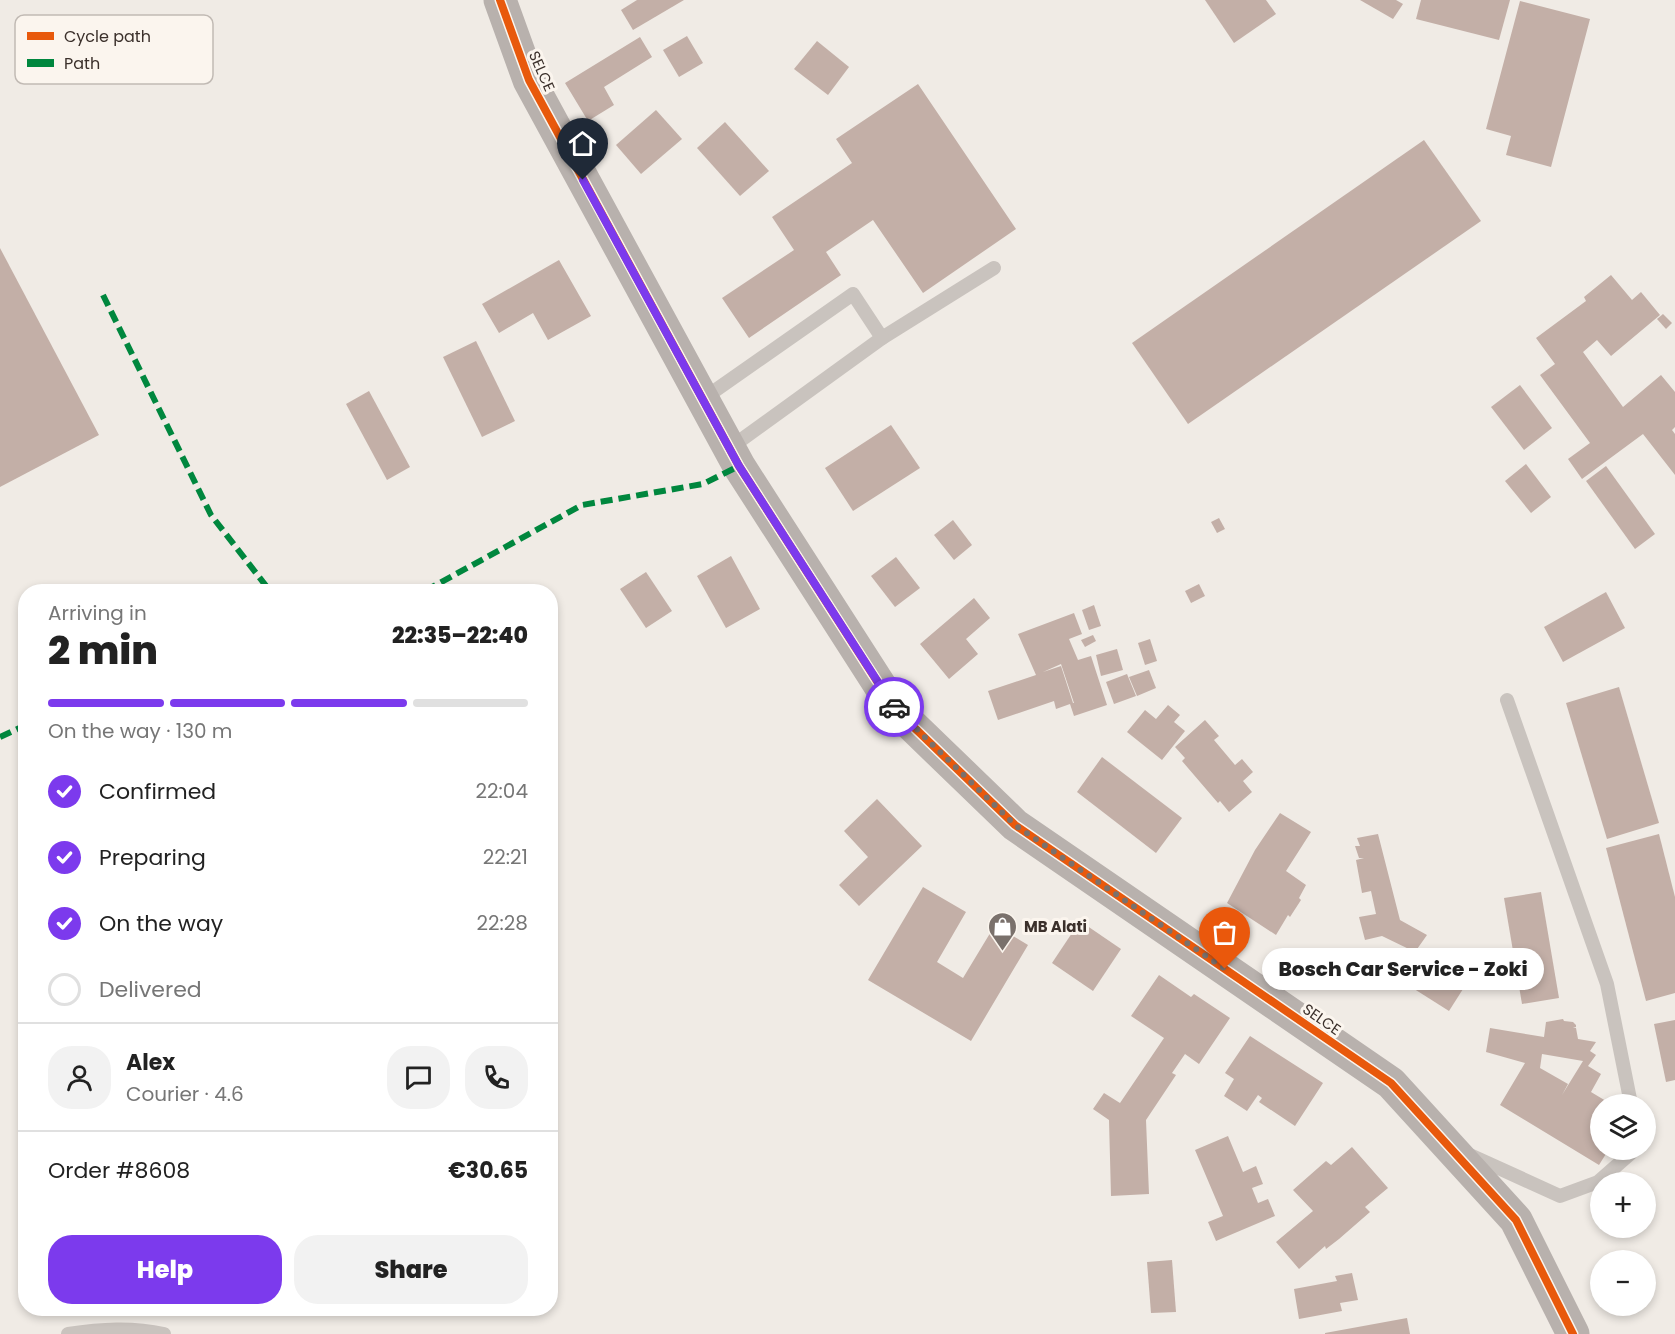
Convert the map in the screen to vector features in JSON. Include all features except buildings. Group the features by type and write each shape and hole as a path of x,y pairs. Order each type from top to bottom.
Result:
{"main road":[{"name":"SELCE","path":"500,0 529,80 730,448 895,709 1015,825 1391,1083 1516,1220 1573,1334"}],"lane":[{"path":"730,448 882,338 994,268"},
{"path":"703,399 853,294 882,338"},
{"path":"1507,700 1607,984 1629,1094"},
{"path":"1447,1144 1560,1196 1598,1182 1623,1160"},
{"path":"68,1334 141,1329 164,1334"}],"marked path":[{"path":"103,295 211,515 265,584"},
{"path":"438,584 582,505 703,484 739,466"},
{"path":"0,737 18,729"}],"cycle path":[{"path":"500,0 529,80 739,466 895,709 1015,825 1391,1083 1516,1220 1573,1334"}],"way so far":[{"path":"894,707 1015,825 1225,969"}],"place":[{"name":"MB Alati","path":"1003,952"},
{"name":"Bosch Car Service - Zoki","path":"1225,969"}],"route":[{"path":"583,180 739,466 894,707"}]}
